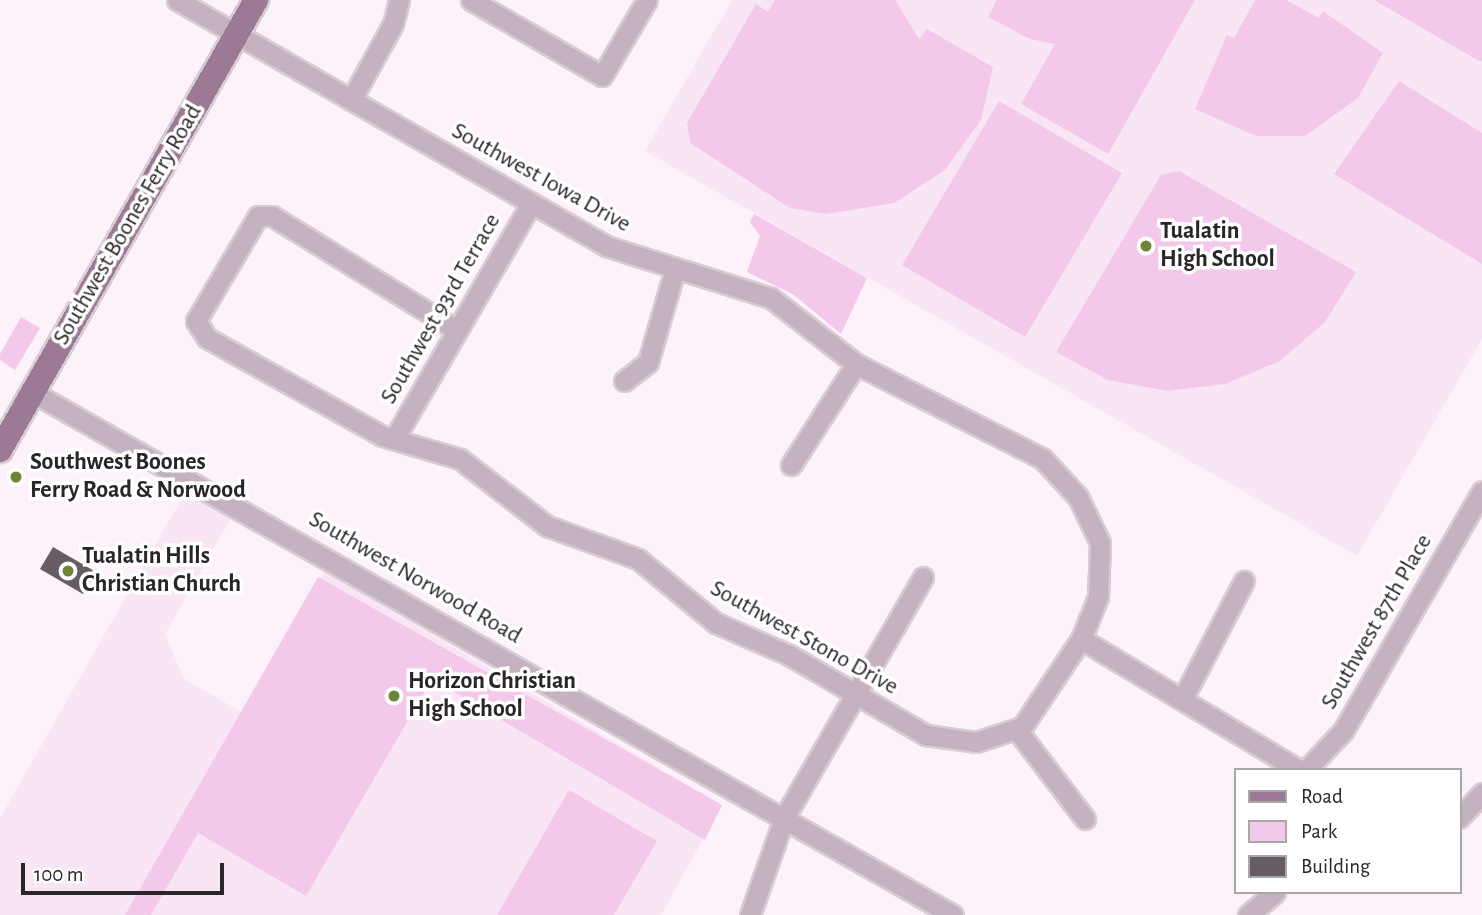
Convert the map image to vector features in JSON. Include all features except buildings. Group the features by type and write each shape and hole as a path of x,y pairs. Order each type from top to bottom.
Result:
{"main road":[{"name":"Southwest Boones Ferry Road","path":"0,450 256,0"}],"street":[{"name":"Southwest Iowa Drive","path":"177,0 606,246 675,270 771,298 856,364 949,407 1062,475 1091,520 1102,558 1098,597 1081,639"},
{"path":"351,100 393,24 399,0"},
{"path":"471,0 602,76 647,0"},
{"name":"Southwest 93rd Terrace","path":"394,439 455,329 531,204"},
{"name":"Southwest Stono Drive","path":"455,329 272,216 258,216 196,327 394,439 460,459 547,526 638,559 716,623 856,693 926,735 951,742 1000,738 1017,730"},
{"path":"624,381 648,362 675,270"},
{"path":"791,465 856,364"},
{"name":"Southwest Norwood Road","path":"33,392 953,915"},
{"name":"Southwest 87th Place","path":"1308,768 1343,731 1482,491"},
{"path":"750,915 784,818 923,577"},
{"path":"1183,698 1244,581"},
{"path":"1085,819 1017,730 1035,713 1081,639 1296,768"},
{"path":"1461,816 1482,793"}],"shaded area":[{"name":"Tualatin High School","path":"732,0 1482,0 1482,339 1357,556 645,151"},
{"name":"Horizon Christian High School","path":"185,493 231,518 165,634 184,679 243,713 324,571 722,805 661,915 0,915 0,818"}],"green space":[{"path":"775,0 895,0 919,39 927,29 993,67 981,120 945,170 894,203 826,214 790,208 690,143 687,123 756,4 768,12"},
{"path":"997,0 1195,0 1108,154 1021,104 1055,44 1030,39 988,17"},
{"path":"1255,0 1286,0 1319,18 1323,11 1383,53 1358,98 1305,136 1256,136 1195,109 1227,35 1234,38"},
{"path":"1374,0 1482,0 1482,61 1479,61"},
{"path":"1399,81 1482,133 1482,264 1334,174"},
{"path":"999,101 1122,173 1025,337 902,265"},
{"path":"1179,171 1356,272 1325,322 1280,361 1225,384 1167,391 1108,380 1056,352 1161,175"},
{"path":"754,214 867,278 841,334 794,295 747,272 760,236 750,222"},
{"path":"21,317 40,328 15,370 0,360 0,354"},
{"path":"318,577 722,805 705,840 432,679 306,896 198,833 151,915 125,915"},
{"path":"569,790 657,841 614,915 497,915"}],"place":[{"name":"Tualatin High School","path":"1146,246"},
{"name":"Southwest Boones Ferry Road & Norwood","path":"16,477"},
{"name":"Tualatin Hills Christian Church","path":"68,571"},
{"name":"Horizon Christian High School","path":"394,696"}]}
